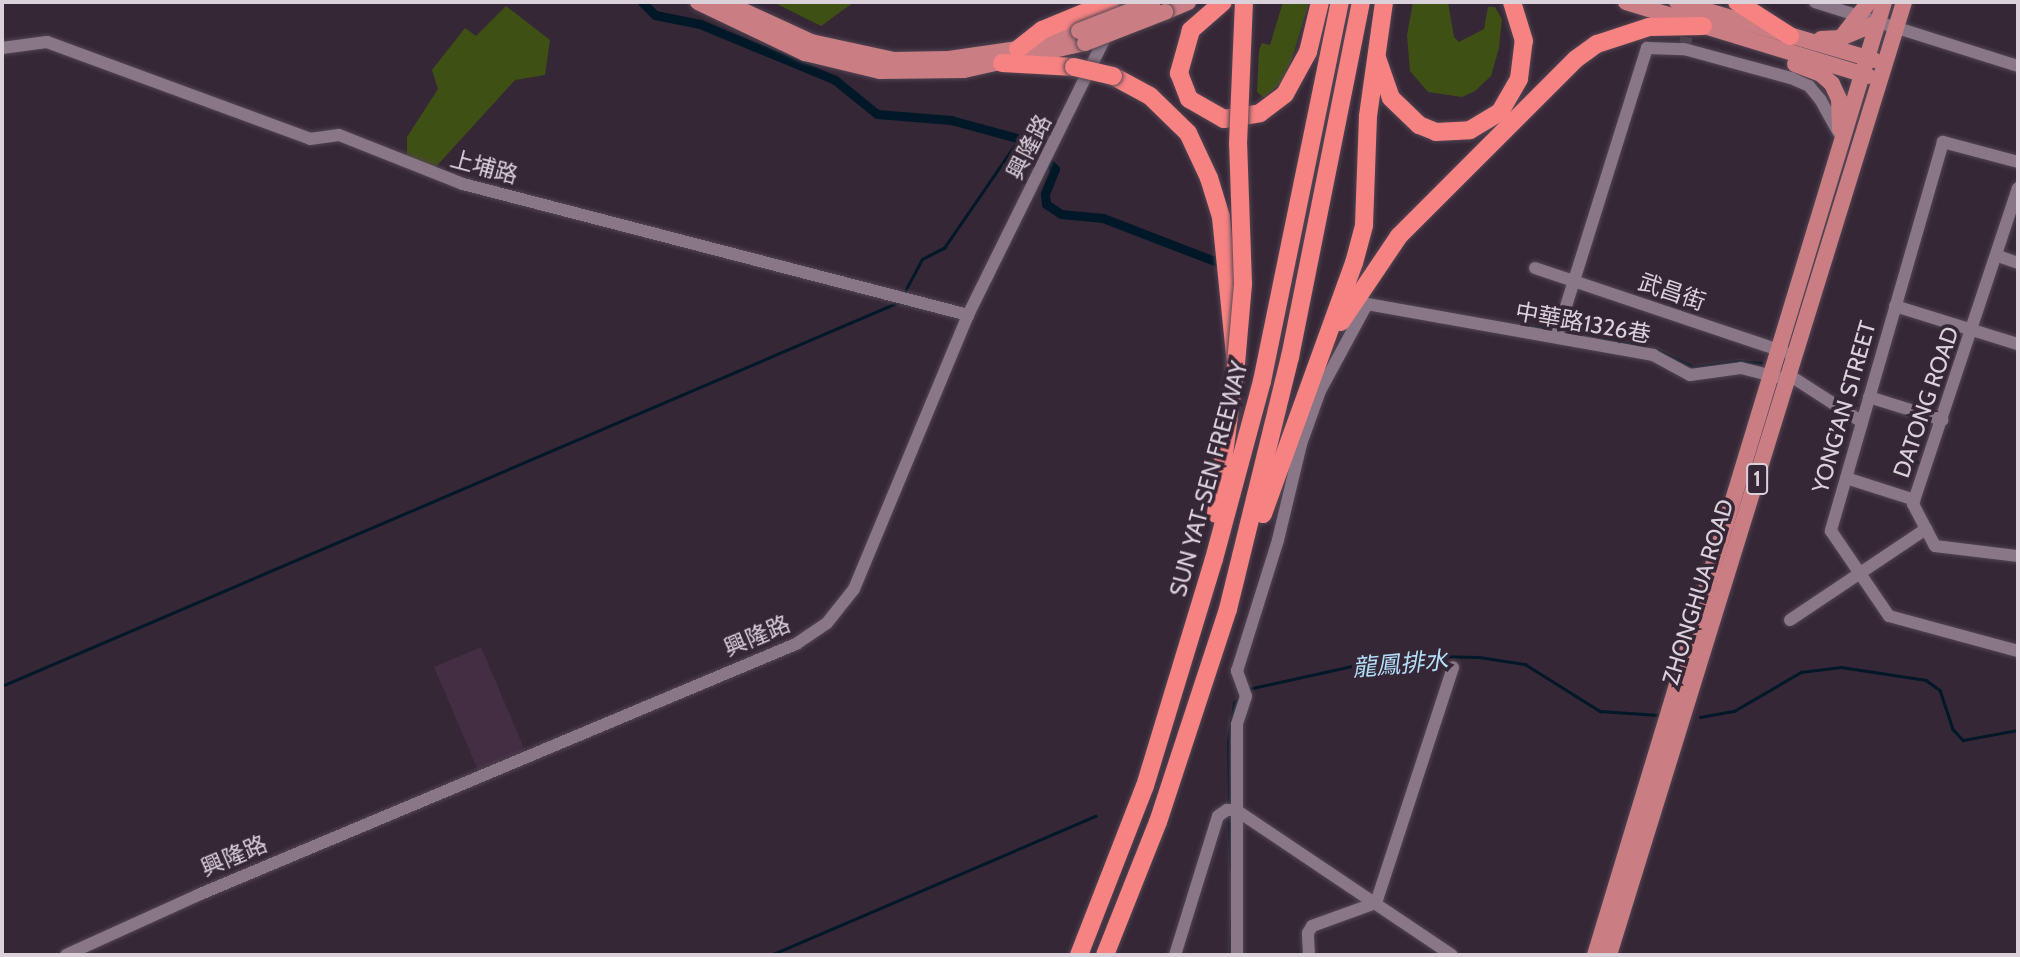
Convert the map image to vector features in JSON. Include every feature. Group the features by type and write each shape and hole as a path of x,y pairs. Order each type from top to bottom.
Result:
{"highway":[{"path":"1223,2 1191,30 1179,73 1189,99 1224,119 1260,113 1285,94 1308,52 1320,2"},
{"path":"1205,589 1202,573 1227,448 1242,284 1238,144 1244,2"},
{"name":"SUN YAT-SEN FREEWAY","path":"1079,955 1145,786 1205,589 1262,381 1340,2"},
{"name":"SUN YAT-SEN FREEWAY","path":"1105,955 1158,822 1228,609 1290,357 1361,2"},
{"path":"1228,609 1354,263 1364,225 1377,56 1384,2"},
{"path":"1377,56 1391,97 1419,125 1436,132 1470,131 1500,112 1519,79 1524,40 1512,2"},
{"path":"1737,2 1790,36"},
{"path":"1018,49 1042,30 1104,5"},
{"path":"1300,407 1351,304 1399,236 1576,59 1597,44 1649,27 1703,26"},
{"path":"1002,63 1074,67 1113,76 1138,87 1162,106 1199,152 1223,229 1236,364"}],"main road":[{"path":"698,2 783,44 855,68 926,73 1002,63 1082,37 1159,7 1188,2"},
{"path":"724,2 811,42 872,58 919,61 1018,49 1082,37"},
{"path":"1626,2 1703,26 1864,66 1883,62"},
{"path":"1677,2 1790,36 1864,66 1878,79"},
{"name":"ZHONGHUA ROAD","path":"1609,955 1783,377 1842,139 1884,2"},
{"name":"ZHONGHUA ROAD","path":"1787,353 1904,2"},
{"path":"1840,38 1865,8"},
{"path":"1790,36 1840,38 1877,23"},
{"path":"1703,26 1711,34 1821,74 1839,99 1842,139"},
{"name":"ZHONGHUA ROAD","path":"1595,955 1783,377"}],"street":[{"name":"興隆路","path":"66,955 95,939 807,638 827,623 854,589 968,315 1123,2"},
{"path":"1815,2 1865,8 1877,23 2018,66"},
{"name":"上埔路","path":"2,48 47,42 310,139 339,135 463,184 968,315"},
{"path":"1559,328 1647,48 1684,49 1809,86 1842,139"},
{"name":"YONG’AN STREET","path":"2018,162 1943,142 1831,531 1889,616 2018,650"},
{"name":"DATONG ROAD","path":"1926,529 1915,500 2018,193"},
{"path":"1998,256 2018,263"},
{"name":"武昌街","path":"1535,268 1787,353"},
{"name":"中華路1326巷","path":"1236,810 1237,724 1245,696 1237,671 1278,540 1301,444 1320,391 1367,304 1559,328 1653,355 1690,375 1741,368 1783,377 1862,422"},
{"path":"1895,306 2018,344"},
{"path":"1869,397 1943,420"},
{"path":"1846,478 1915,500"},
{"path":"1790,620 1926,529 1935,546 2018,556"},
{"path":"1376,903 1453,667"},
{"path":"1236,810 1452,955"},
{"path":"1175,955 1218,816 1236,810"},
{"path":"1236,810 1237,955"},
{"path":"1309,955 1312,926 1376,903"}],"shaded area":[{"path":"481,647 525,750 478,770 434,667"}],"green space":[{"path":"773,2 854,2 821,26"},
{"path":"1283,2 1309,2 1286,79 1264,98 1257,92 1259,50 1262,43 1270,45"},
{"path":"1413,2 1448,2 1454,37 1459,42 1484,29 1488,7 1495,7 1502,19 1499,48 1491,76 1475,91 1462,97 1428,92 1410,71 1407,35"},
{"path":"506,6 550,40 545,75 515,80 433,170 407,160 407,137 438,89 432,70 465,28 476,36"}],"waterway":[{"path":"642,2 655,15 700,24 835,80 877,114 951,120 1028,141 1055,169 1045,194 1046,204 1061,214 1103,218 1217,262"},
{"path":"904,293 922,259 944,248 1019,139"},
{"path":"2,686 899,302"},
{"path":"1526,326 1555,328"},
{"path":"1565,328 1647,348"},
{"path":"1657,350 1694,367 1738,361 1761,363"},
{"path":"1904,453 1919,463"},
{"name":"龍鳳排水","path":"1248,689 1365,663 1431,656 1479,657 1525,664 1600,711 1658,715"},
{"name":"龍鳳排水","path":"1700,717 1734,711 1801,672 1841,667 1926,680 1940,690 1953,729 1963,740 2018,730"},
{"name":"龍鳳排水","path":"1229,805 1228,741 1234,703 1241,696"},
{"path":"1229,815 1231,868"},
{"path":"771,955 1096,816"},
{"path":"1230,955 1231,920"}],"tunnel":[{"path":"1684,49 1691,19"}]}
